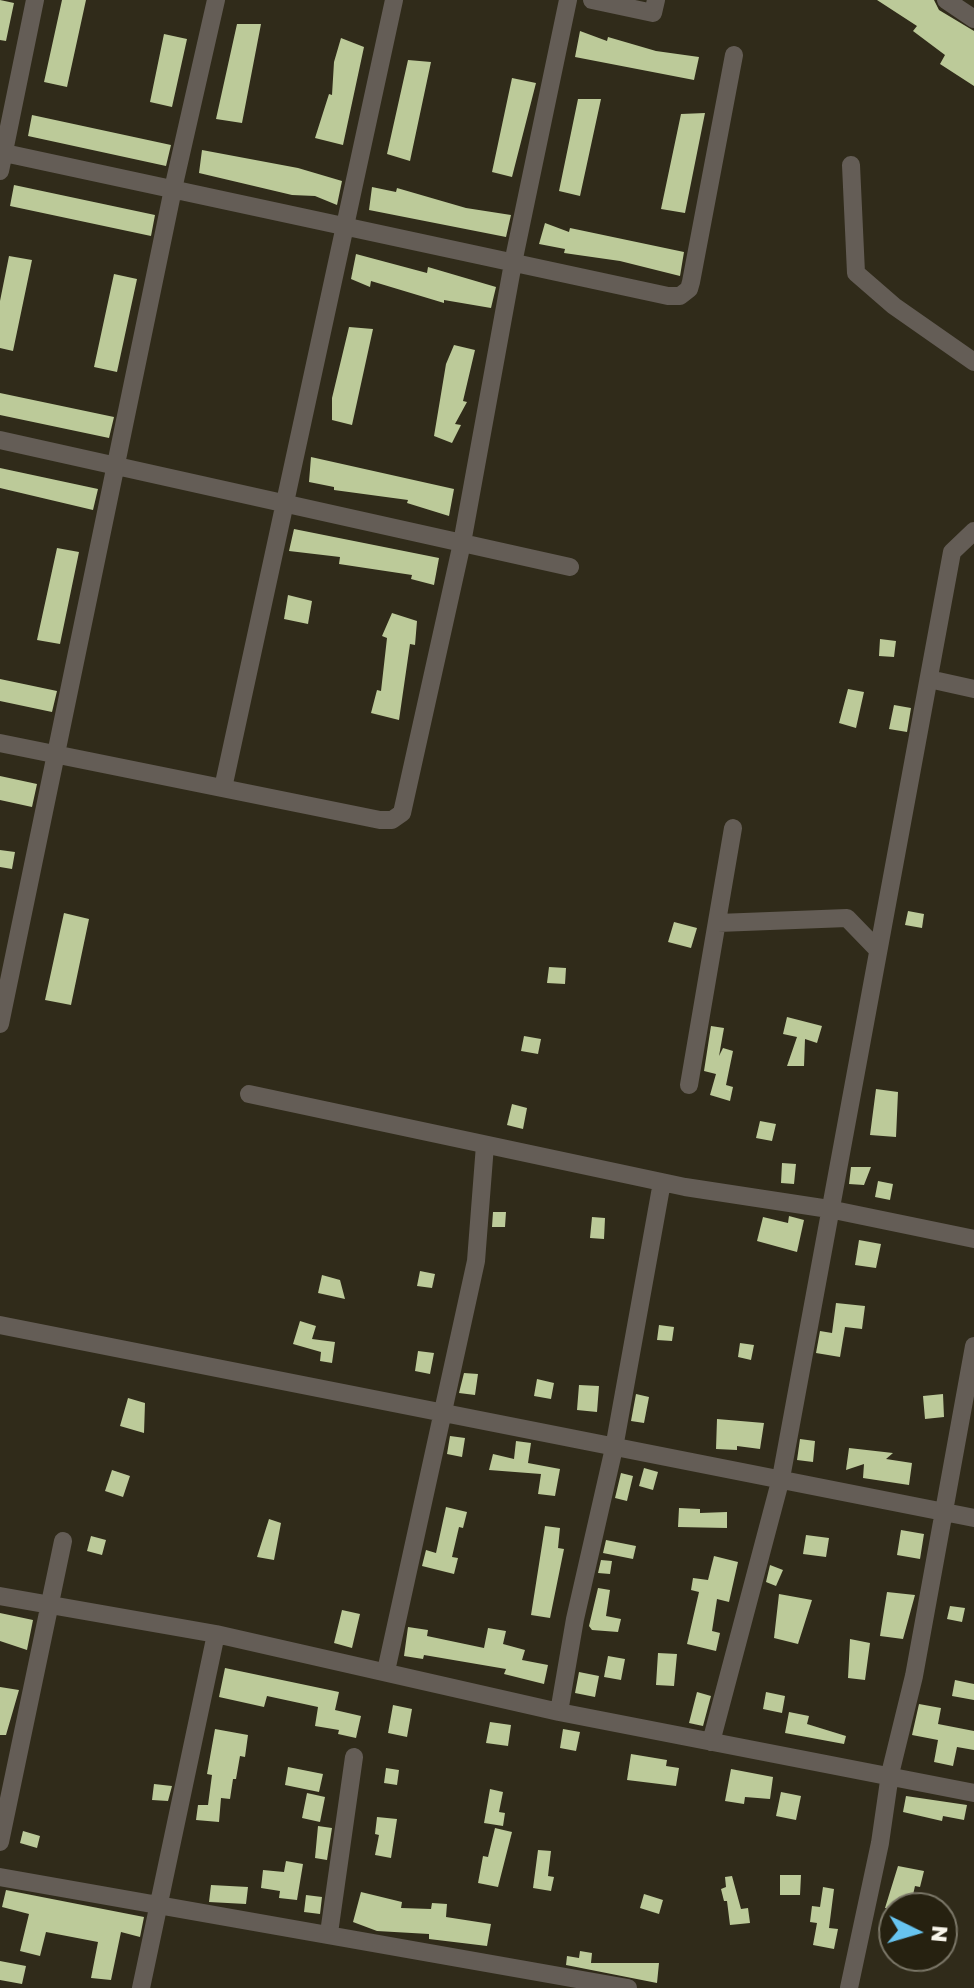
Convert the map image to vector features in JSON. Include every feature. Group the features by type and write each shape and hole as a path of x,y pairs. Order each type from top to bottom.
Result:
{"street":[{"path":"35,0 1,159 173,189 668,296 684,294 691,282 734,55"},
{"path":"0,1024 173,189 216,0"},
{"path":"223,788 394,0"},
{"path":"0,743 380,820 399,817 462,543 513,263 568,0"},
{"path":"592,0 653,13 656,0"},
{"path":"946,0 974,19"},
{"path":"851,165 856,273 894,306 974,362"},
{"path":"0,440 570,567"},
{"path":"711,1742 781,1478 952,552 974,531"},
{"path":"929,679 974,689"},
{"path":"689,1085 733,828"},
{"path":"718,923 847,918 878,950"},
{"path":"249,1094 662,1182 829,1209 974,1239"},
{"path":"386,1671 476,1261 485,1145"},
{"path":"559,1712 575,1619 614,1448 662,1182"},
{"path":"0,1325 974,1518"},
{"path":"849,1988 880,1843 890,1774 914,1676 974,1346"},
{"path":"0,1842 63,1541"},
{"path":"0,1596 216,1634 559,1712 890,1774 974,1793"},
{"path":"141,1988 216,1634"},
{"path":"329,1933 354,1757"},
{"path":"0,1877 628,1988"}],"building":[{"path":"0,0 14,3 6,41 0,40"},
{"path":"62,0 86,0 67,87 44,82"},
{"path":"877,0 934,0 939,10 974,31 974,86 940,64 945,55 913,31 917,26"},
{"path":"237,24 261,24 242,123 216,119"},
{"path":"580,31 607,41 608,37 656,51 699,57 694,80 575,57"},
{"path":"164,34 187,39 172,107 150,102"},
{"path":"341,38 364,47 343,145 315,138 329,94 332,95 334,62"},
{"path":"408,60 431,62 410,161 387,154"},
{"path":"512,78 536,83 512,177 492,172"},
{"path":"578,99 601,99 580,196 559,191"},
{"path":"705,113 685,213 661,209 681,114"},
{"path":"32,115 171,145 166,166 28,136"},
{"path":"202,150 298,168 342,181 337,205 315,196 292,195 199,173"},
{"path":"14,185 155,215 151,236 10,206"},
{"path":"372,187 396,192 397,188 466,208 511,215 506,237 369,210"},
{"path":"545,223 569,232 570,228 684,252 680,276 620,261 564,253 565,249 539,244"},
{"path":"356,254 427,273 428,267 496,287 491,308 444,300 444,303 371,281 370,287 351,279"},
{"path":"9,256 32,260 13,351 0,348 0,301"},
{"path":"114,274 137,279 117,372 94,367"},
{"path":"349,327 373,329 352,425 332,420 332,398"},
{"path":"454,345 475,350 463,401 467,402 455,424 461,425 452,443 434,436 446,364"},
{"path":"0,393 114,417 109,438 0,415"},
{"path":"311,457 454,489 449,516 407,503 408,500 334,490 334,487 309,482"},
{"path":"0,468 98,489 93,510 0,488"},
{"path":"294,529 439,558 434,585 411,579 412,575 339,564 340,557 289,551"},
{"path":"57,548 79,552 60,644 37,640"},
{"path":"288,595 312,601 308,624 284,619"},
{"path":"392,613 417,621 415,645 410,644 399,720 371,713 377,690 381,691 387,638 382,636"},
{"path":"880,639 896,641 894,657 879,656"},
{"path":"0,679 57,691 52,712 0,701"},
{"path":"848,689 864,692 856,728 839,723"},
{"path":"894,705 911,708 907,732 889,729"},
{"path":"0,776 37,784 32,807 0,800"},
{"path":"0,850 15,852 12,869 0,867"},
{"path":"908,911 924,914 922,928 905,925"},
{"path":"64,913 89,919 71,1005 45,1000"},
{"path":"674,922 697,928 691,948 668,942"},
{"path":"549,967 566,968 565,984 547,983"},
{"path":"787,1017 822,1026 817,1043 805,1039 804,1066 787,1066 797,1037 783,1034"},
{"path":"711,1026 724,1028 719,1056 723,1048 733,1051 726,1085 733,1087 730,1101 710,1095 716,1074 704,1071"},
{"path":"524,1036 541,1039 538,1054 521,1051"},
{"path":"876,1089 898,1092 896,1137 870,1135"},
{"path":"512,1104 527,1108 523,1129 507,1125"},
{"path":"760,1121 776,1124 772,1141 756,1138"},
{"path":"782,1163 796,1164 794,1184 781,1183"},
{"path":"851,1167 871,1167 864,1185 849,1184"},
{"path":"878,1181 893,1184 890,1200 875,1197"},
{"path":"493,1212 506,1212 505,1227 492,1227"},
{"path":"789,1216 804,1220 797,1252 757,1241 763,1217 788,1223"},
{"path":"592,1217 605,1218 604,1239 590,1238"},
{"path":"859,1240 881,1244 876,1268 855,1265"},
{"path":"420,1271 435,1274 432,1288 417,1286"},
{"path":"322,1275 340,1280 345,1299 318,1293"},
{"path":"836,1303 865,1306 862,1329 845,1327 840,1357 816,1353 820,1331 832,1333"},
{"path":"300,1321 316,1326 312,1339 335,1342 332,1363 320,1361 321,1352 293,1344"},
{"path":"659,1325 674,1327 672,1341 657,1340"},
{"path":"740,1343 754,1345 751,1360 738,1357"},
{"path":"418,1351 434,1353 430,1374 415,1371"},
{"path":"464,1373 478,1374 475,1395 459,1393"},
{"path":"537,1379 554,1383 551,1399 534,1396"},
{"path":"579,1385 599,1386 597,1412 577,1410"},
{"path":"636,1394 649,1397 644,1423 631,1421"},
{"path":"943,1394 944,1417 925,1419 923,1396"},
{"path":"128,1398 145,1403 144,1433 120,1426"},
{"path":"717,1419 764,1423 760,1449 737,1446 737,1450 716,1449"},
{"path":"450,1436 465,1438 462,1457 447,1454"},
{"path":"800,1439 815,1441 813,1462 797,1460"},
{"path":"516,1441 531,1443 528,1463 560,1469 555,1496 538,1494 541,1474 489,1470 493,1454 514,1459"},
{"path":"849,1448 893,1453 886,1459 912,1463 909,1485 863,1478 864,1464 846,1470"},
{"path":"644,1468 658,1472 653,1490 639,1486"},
{"path":"112,1470 130,1476 123,1497 105,1491"},
{"path":"621,1473 633,1476 627,1501 615,1498"},
{"path":"446,1507 467,1512 463,1528 459,1527 452,1557 458,1558 454,1574 422,1566 426,1550 436,1553"},
{"path":"679,1508 700,1509 700,1513 727,1512 727,1528 678,1527"},
{"path":"269,1519 281,1523 274,1560 257,1557"},
{"path":"545,1526 560,1528 558,1548 564,1549 550,1618 531,1615"},
{"path":"901,1530 924,1534 920,1559 897,1555"},
{"path":"806,1535 829,1538 826,1557 803,1554"},
{"path":"91,1536 106,1540 102,1555 87,1551"},
{"path":"606,1540 636,1546 633,1559 603,1553"},
{"path":"714,1556 738,1562 729,1602 717,1599 712,1631 720,1633 716,1651 687,1644 699,1592 691,1590 693,1578 708,1580"},
{"path":"601,1560 612,1561 610,1574 598,1573"},
{"path":"770,1565 783,1570 776,1586 766,1582"},
{"path":"598,1588 610,1590 606,1616 621,1619 618,1632 592,1630 589,1626"},
{"path":"887,1592 915,1595 903,1639 880,1636"},
{"path":"779,1594 812,1600 798,1644 774,1638"},
{"path":"950,1606 965,1608 962,1622 947,1619"},
{"path":"342,1610 360,1614 352,1648 334,1643"},
{"path":"0,1613 33,1620 27,1650 0,1641"},
{"path":"408,1627 428,1630 427,1636 484,1648 488,1628 506,1631 503,1644 525,1650 522,1660 548,1665 544,1684 504,1674 506,1669 424,1655 423,1659 404,1656"},
{"path":"850,1639 870,1643 865,1680 848,1678"},
{"path":"658,1653 677,1654 674,1686 656,1685"},
{"path":"608,1656 625,1659 621,1680 604,1677"},
{"path":"225,1668 339,1692 335,1710 361,1716 356,1738 338,1734 339,1730 315,1726 318,1707 267,1696 264,1707 219,1697"},
{"path":"579,1672 599,1676 595,1697 575,1693"},
{"path":"955,1680 974,1684 974,1700 952,1696"},
{"path":"0,1687 19,1690 6,1735 0,1735"},
{"path":"697,1692 711,1696 703,1726 689,1723"},
{"path":"766,1692 785,1696 782,1713 763,1709"},
{"path":"919,1704 941,1708 938,1724 974,1731 974,1750 957,1747 953,1766 934,1762 938,1740 912,1735"},
{"path":"393,1705 412,1709 407,1737 388,1733"},
{"path":"789,1712 809,1716 807,1724 846,1736 844,1744 785,1733"},
{"path":"490,1722 511,1725 508,1746 486,1743"},
{"path":"215,1729 248,1735 245,1757 240,1756 230,1799 221,1798 219,1822 196,1820 198,1805 208,1805 212,1775 207,1774"},
{"path":"563,1729 580,1732 576,1751 560,1748"},
{"path":"631,1754 667,1760 666,1766 679,1768 676,1786 627,1780"},
{"path":"288,1767 323,1774 319,1792 285,1785"},
{"path":"386,1768 399,1770 397,1785 384,1783"},
{"path":"731,1769 773,1777 770,1799 745,1797 744,1804 725,1801"},
{"path":"154,1784 172,1786 168,1801 152,1800"},
{"path":"490,1789 503,1792 499,1812 505,1813 503,1826 484,1823"},
{"path":"781,1792 801,1796 796,1820 776,1816"},
{"path":"307,1793 325,1797 320,1822 302,1818"},
{"path":"906,1796 967,1805 964,1820 943,1816 942,1821 903,1812"},
{"path":"377,1817 397,1819 391,1858 375,1855 379,1835 375,1834"},
{"path":"318,1826 332,1828 327,1860 315,1858"},
{"path":"495,1828 512,1832 498,1887 478,1883 483,1856 488,1857"},
{"path":"23,1831 40,1836 37,1848 20,1843"},
{"path":"538,1850 551,1851 548,1876 554,1877 551,1891 533,1888"},
{"path":"286,1861 303,1864 297,1900 279,1898 280,1891 261,1888 263,1870 284,1872"},
{"path":"898,1866 924,1871 920,1887 915,1886 914,1892 890,1892"},
{"path":"780,1875 801,1875 800,1895 780,1895"},
{"path":"732,1876 741,1909 748,1908 750,1923 730,1925 727,1901 724,1901 721,1889 726,1887 725,1877"},
{"path":"211,1885 248,1887 246,1904 209,1902"},
{"path":"823,1887 834,1889 829,1928 838,1929 834,1949 813,1945 817,1923 810,1922 812,1906 820,1907"},
{"path":"6,1890 144,1917 140,1937 121,1932 111,1980 91,1978 98,1942 46,1932 40,1956 20,1951 29,1914 2,1907"},
{"path":"361,1892 402,1902 401,1908 431,1909 432,1903 447,1904 446,1917 491,1924 487,1946 429,1939 429,1934 377,1931 353,1922"},
{"path":"644,1894 663,1900 659,1914 640,1908"},
{"path":"306,1895 322,1897 320,1914 304,1912"},
{"path":"580,1951 592,1953 591,1963 659,1963 657,1983 566,1965 567,1956 579,1958"},
{"path":"0,1961 26,1966 22,1984 0,1980"}]}
